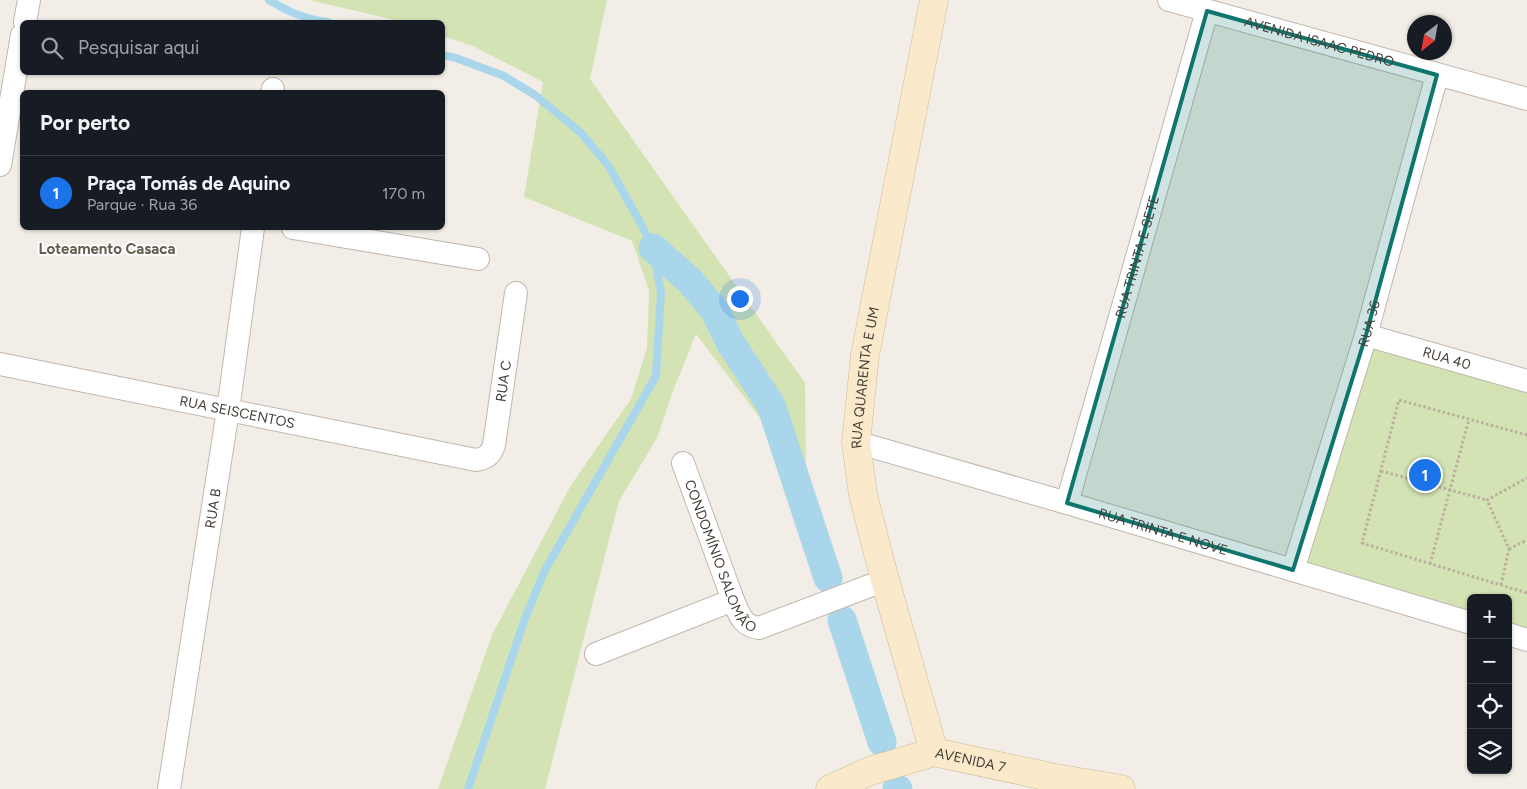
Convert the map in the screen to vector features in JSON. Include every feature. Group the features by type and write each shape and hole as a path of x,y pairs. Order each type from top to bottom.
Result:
{"street":[{"path":"25,20 29,0"},
{"name":"RUA QUARENTA E UM","path":"934,0 864,355 856,442 863,495 934,752"},
{"name":"AVENIDA ISAAC PEDRO","path":"1169,0 1527,99"},
{"name":"RUA TRINTA E SETE","path":"1067,502 1207,11"},
{"path":"0,165 20,47"},
{"name":"RUA 36","path":"1293,570 1366,335 1437,74"},
{"name":"RUA B","path":"169,789 228,410 253,230"},
{"path":"306,230 478,259"},
{"name":"RUA C","path":"476,460 485,458 491,453 494,445 516,293"},
{"name":"RUA 40","path":"1366,335 1527,381"},
{"name":"RUA SEISCENTOS","path":"0,364 476,460"},
{"name":"RUA TRINTA E NOVE","path":"856,442 1067,502 1467,622"},
{"name":"CONDOMÍNIO SALOMÃO","path":"683,463 733,600 742,621 751,627 759,628 885,580"},
{"path":"596,654 733,600"},
{"path":"1512,635 1527,640"},
{"name":"AVENIDA 7","path":"830,789 872,780 934,752 1053,784 1079,789"},
{"name":"AVENIDA 7","path":"1053,784 1121,789"}],"path":[{"path":"1527,435 1400,400 1362,543 1527,593"},
{"path":"1430,564 1470,419"},
{"path":"1381,471 1487,500 1527,478"},
{"path":"1487,500 1510,549 1500,585"},
{"path":"1510,549 1527,540"}],"highlighted area":[{"path":"1207,11 1437,75 1366,335 1293,570 1067,503"}],"green space":[{"path":"309,0 607,0 590,79 805,383 806,478 696,334 673,391 657,438 619,501 545,789 438,789 492,635 571,485 631,399 647,348 649,291 632,241 524,197 543,82 473,46 445,37 445,20 394,20"},
{"path":"1366,335 1527,381 1527,640 1512,635 1512,594 1467,594 1467,622 1293,570"}],"waterway":[{"path":"269,0 297,14 317,20"},
{"path":"445,56 504,76 535,95 581,133 608,165 641,224 653,248 661,293 656,376 544,572 524,621 468,789"},
{"path":"653,248 691,282 715,311 730,342 771,405 828,578"},
{"path":"842,620 882,742"}],"place":[{"name":"Praça Tomás de Aquino","path":"1425,475"}],"district":[{"name":"Loteamento Casaca","path":"107,249"}]}
